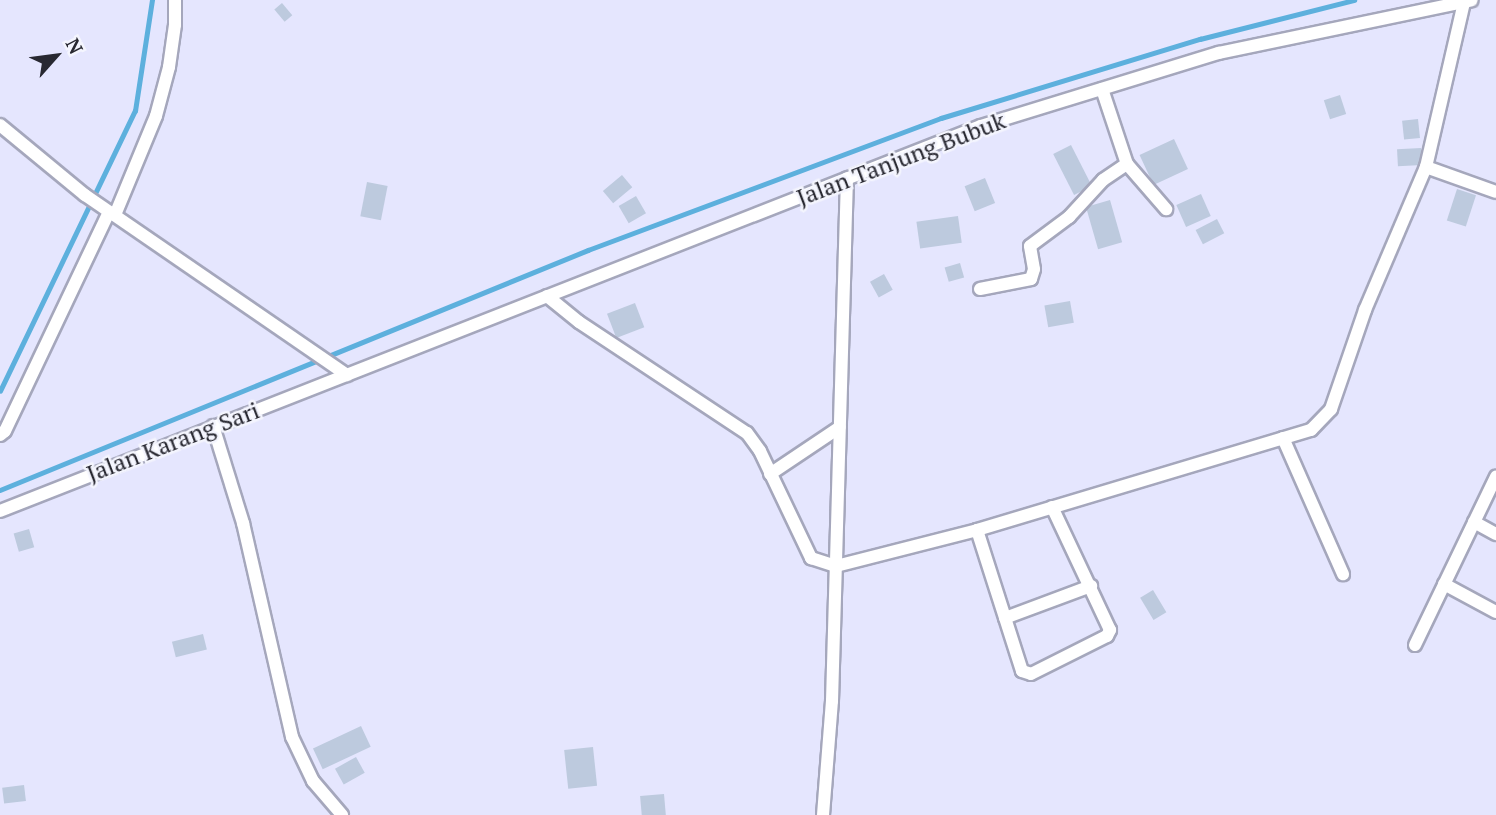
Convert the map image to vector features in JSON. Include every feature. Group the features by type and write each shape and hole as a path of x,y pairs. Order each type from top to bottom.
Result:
{"street":[{"path":"0,435 5,431 156,116 169,66 175,25 175,0"},
{"path":"547,296 579,322 687,396 747,433 811,558 836,566 977,530 1311,430 1331,409 1365,310 1426,167 1468,1"},
{"name":"Jalan Tanjung Bubuk","path":"347,375 981,126 1219,53 1468,1"},
{"path":"1102,89 1127,164 1166,209"},
{"path":"0,125 85,195 347,375"},
{"path":"981,289 1031,279 1034,269 1030,246 1069,217 1103,180 1127,164"},
{"path":"1426,167 1496,192"},
{"path":"823,815 832,701 847,178"},
{"name":"Jalan Karang Sari","path":"0,510 347,375"},
{"path":"213,426 243,523 292,737 313,781 342,815"},
{"path":"770,474 840,427"},
{"path":"1283,438 1343,574"},
{"path":"1415,645 1496,477"},
{"path":"977,530 1022,671 1031,674 1107,636 1111,626 1052,507"},
{"path":"1474,522 1496,534"},
{"path":"1444,584 1496,612"},
{"path":"1005,618 1091,586"}],"building":[{"path":"282,3 292,15 285,22 274,9"},
{"path":"1340,95 1346,114 1330,119 1324,100"},
{"path":"1418,119 1420,138 1404,140 1402,121"},
{"path":"1174,139 1188,169 1154,185 1140,155"},
{"path":"1071,145 1092,186 1074,195 1053,154"},
{"path":"1421,148 1422,165 1398,166 1397,149"},
{"path":"622,175 632,187 613,203 603,191"},
{"path":"985,178 995,203 975,211 965,186"},
{"path":"367,182 388,186 381,220 360,216"},
{"path":"1457,189 1476,195 1466,227 1447,220"},
{"path":"1201,194 1211,216 1186,227 1176,205"},
{"path":"636,196 646,213 629,223 619,206"},
{"path":"1110,200 1122,242 1098,249 1086,207"},
{"path":"958,216 962,243 920,249 916,222"},
{"path":"1217,219 1224,233 1203,244 1196,230"},
{"path":"960,263 964,277 949,282 945,267"},
{"path":"884,274 893,290 879,298 870,282"},
{"path":"1070,301 1074,323 1048,327 1044,306"},
{"path":"635,303 644,327 616,338 607,314"},
{"path":"29,529 34,547 19,552 14,533"},
{"path":"1153,590 1166,612 1154,620 1140,598"},
{"path":"203,634 207,650 176,657 172,642"},
{"path":"361,726 371,747 323,769 313,748"},
{"path":"593,747 597,786 568,789 564,750"},
{"path":"356,757 365,773 344,784 335,769"},
{"path":"24,785 26,801 4,804 2,788"},
{"path":"664,794 666,815 642,815 640,796"}],"waterway":[{"path":"0,391 135,111 152,0"},
{"path":"0,490 588,250 941,118 1200,39 1354,0"}]}
